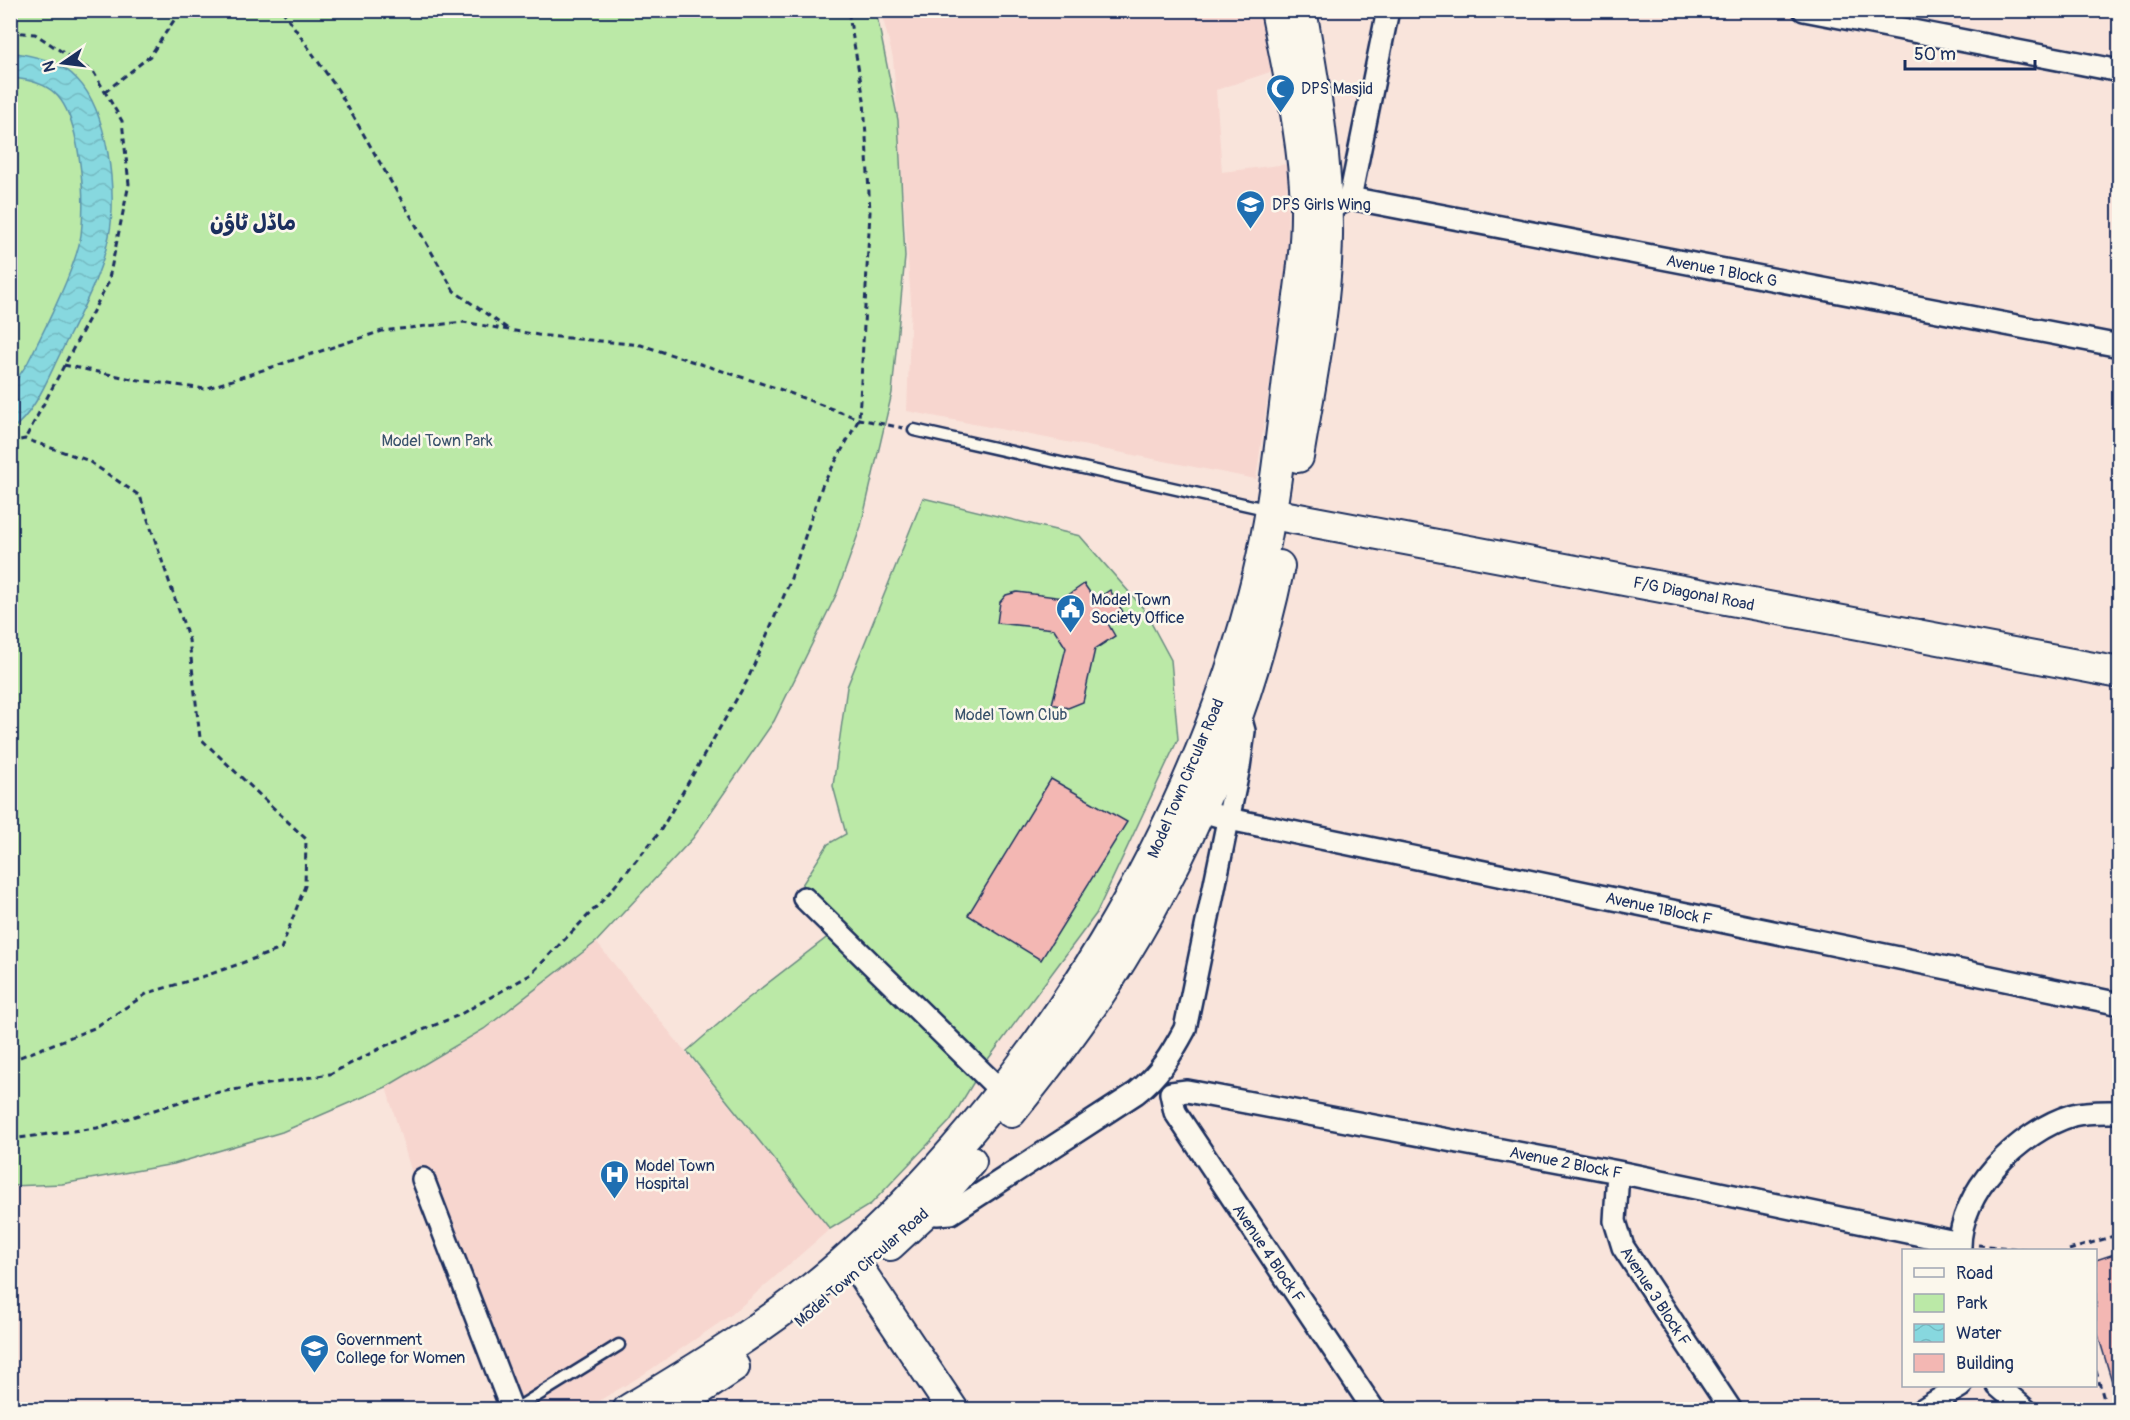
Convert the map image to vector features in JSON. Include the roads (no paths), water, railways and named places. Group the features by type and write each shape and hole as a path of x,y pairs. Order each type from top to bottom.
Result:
{"main road":[{"name":"Model Town Circular Road","path":"1276,10 1296,111 1328,203"},
{"name":"Model Town Circular Road","path":"628,1410 856,1264 932,1206 1023,1096 1107,983 1157,899 1198,810 1227,712 1238,645 1279,513 1285,406 1328,203 1311,68 1301,10"},
{"name":"F/G Diagonal Road","path":"1279,513 2120,673"},
{"name":"Model Town Circular Road","path":"669,1410 782,1335 856,1264 1002,1092 1089,965 1138,883 1227,712"},
{"path":"856,1264 953,1410"}],"street":[{"path":"1328,203 1388,10"},
{"path":"1804,10 1857,16 2120,71"},
{"name":"Avenue 1 Block G","path":"1328,203 2120,346"},
{"path":"932,1206 937,1214 951,1213 1155,1078 1185,1029 1229,819 1244,731 1243,725 1227,712"},
{"name":"Avenue 1Block F","path":"1198,810 1229,819 2120,1004"},
{"path":"804,898 1002,1092"},
{"path":"1155,1078 1171,1093"},
{"name":"Avenue 2 Block F","path":"1171,1093 1187,1091 1618,1172 1960,1247"},
{"name":"Avenue 4 Block F","path":"1171,1093 1175,1112 1374,1410"},
{"path":"1960,1247 1970,1206 1993,1168 2014,1148 2040,1131 2073,1115 2120,1112"},
{"name":"Avenue 3 Block F","path":"1618,1172 1615,1221 1623,1247 1731,1410"},
{"path":"423,1179 513,1410"},
{"path":"1922,1410 1959,1387"},
{"path":"1999,1387 2026,1410"}],"lane":[{"path":"914,430 1279,513"},
{"path":"513,1410 619,1345"}],"water":[{"path":"11,52 38,58 63,68 77,79 88,93 103,132 111,176 112,198 109,236 101,266 89,294 41,393 28,414 11,430 9,403 11,389 28,362 66,282 78,249 83,211 79,159 75,135 67,110 62,101 47,87 11,78"}],"place":[{"name":"DPS Masjid","path":"1280,114"},
{"name":"DPS Girls Wing","path":"1251,230"},
{"name":"Model Town Society Office","path":"1070,634"},
{"name":"Model Town Hospital","path":"614,1200"},
{"name":"Government College for Women","path":"315,1374"}],"district":[{"name":"ماڈل ٹاؤن","path":"253,222"}],"park label":[{"name":"Model Town Park","path":"437,440"},
{"name":"Model Town Club","path":"1011,714"}]}
